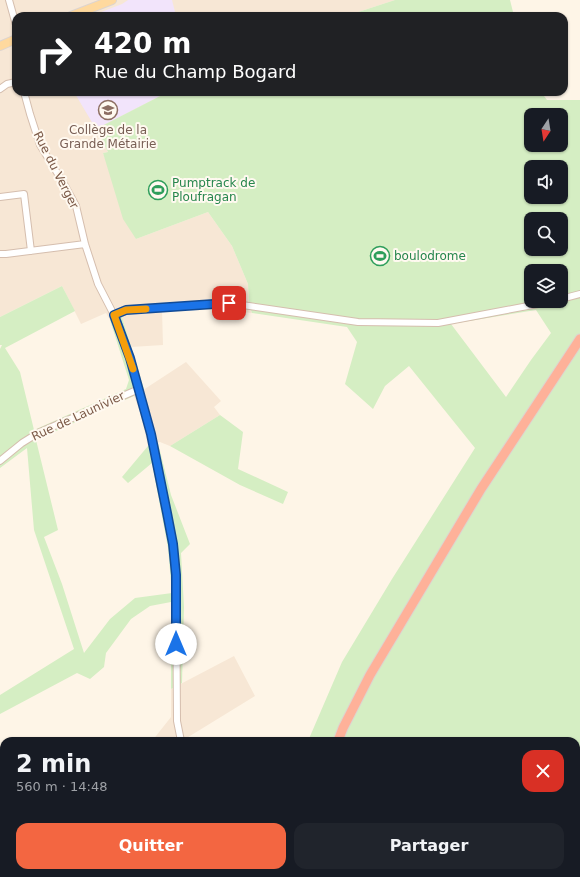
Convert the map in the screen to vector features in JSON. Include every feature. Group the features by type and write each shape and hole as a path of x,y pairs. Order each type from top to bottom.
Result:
{"highway":[{"path":"340,737 370,675 477,495 580,340"}],"main road":[{"path":"81,12 112,0"},
{"path":"0,46 12,41"}],"street":[{"path":"9,0 12,12"},
{"path":"0,89 7,84 12,83"},
{"name":"Rue du Verger","path":"25,96 40,145 76,206 85,244 98,284 114,315 130,358 151,434 173,544 176,575 177,721 180,737"},
{"path":"0,197 24,194 32,251"},
{"path":"0,254 85,244"},
{"path":"568,297 580,294"},
{"path":"114,315 126,310 229,303 358,322 438,323 524,307"},
{"name":"Rue de Launivier","path":"0,461 22,443 38,433 139,389"}],"shaded area":[{"path":"0,0 395,0 358,12 12,12 12,96 160,96 96,129 108,152 103,153 136,239 208,212 232,246 248,284 249,304 252,313 210,308 162,310 163,345 131,347 122,317 110,320 106,313 81,324 62,286 0,317"},
{"path":"128,0 172,0 175,12 101,12"},
{"name":"Collège de la Grande Métairie","path":"76,96 160,96 96,129"},
{"path":"186,362 221,401 214,407 220,415 170,446 160,442 148,446 140,412 134,396"},
{"path":"234,656 255,696 188,737 155,737 171,717 171,689"}],"green space":[{"path":"395,0 510,0 513,12 358,12"},
{"path":"160,96 544,96 547,100 580,100 580,737 310,737 342,662 392,579 475,448 409,366 385,386 373,409 345,384 357,342 347,327 252,313 249,304 248,284 232,246 208,212 136,239 123,219 103,153 108,152 96,129","holes":["536,310 551,333 506,397 451,324"]},
{"path":"62,286 75,311 5,348 20,372 34,430 126,389 129,380 110,320 122,317 144,389 134,396 36,440 58,530 44,537 62,584 84,653 110,619 135,598 172,593 168,548 152,463 128,483 122,477 148,446 158,443 171,495 190,544 181,553 184,607 182,683 171,689 171,602 150,606 131,619 106,653 104,667 90,679 77,673 0,714 0,695 74,649 34,530 27,448 0,468 0,349 2,345 0,345 0,317"},
{"path":"220,415 243,432 238,469 288,492 283,504 240,485 170,446"}],"slow traffic":[{"path":"133,369 114,315 126,310 146,309"}],"place":[{"name":"Collège de la Grande Métairie","path":"108,110"},
{"name":"Pumptrack de Ploufragan","path":"158,190"},
{"name":"boulodrome","path":"380,256"}],"route":[{"path":"176,644 176,575 173,544 151,434 130,358 114,315 126,310 229,303"}]}
